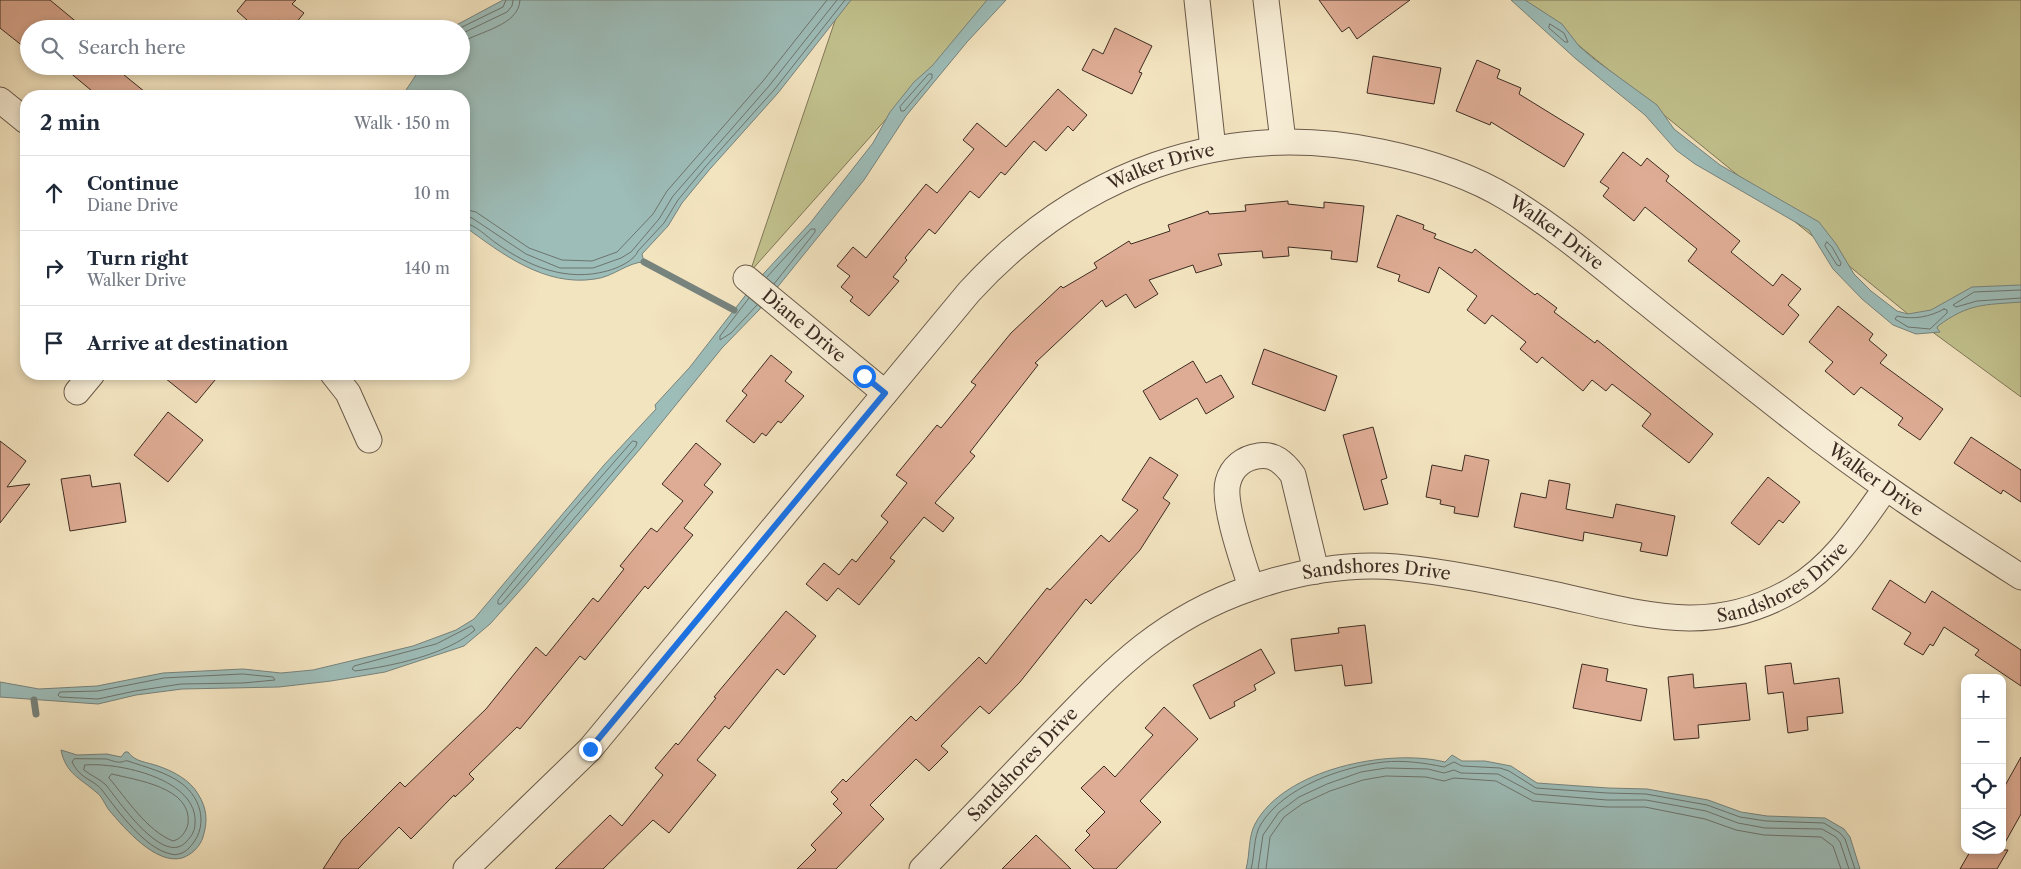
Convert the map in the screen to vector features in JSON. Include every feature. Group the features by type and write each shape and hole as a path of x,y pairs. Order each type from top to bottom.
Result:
{"street":[{"path":"1197,0 1213,149"},
{"path":"1266,0 1283,141"},
{"path":"0,100 20,116"},
{"name":"Walker Drive","path":"466,869 590,749 982,278 1025,237 1060,212 1129,174 1178,157 1213,149 1283,141 1327,142 1404,156 1446,169 1506,197 1589,256 1829,447 1885,489 2021,577"},
{"name":"Diane Drive","path":"746,278 885,393"},
{"path":"338,380 348,393 369,440"},
{"path":"1251,588 1228,499 1228,482 1233,472 1240,462 1249,457 1263,455 1274,457 1284,463 1293,475 1316,571"},
{"name":"Sandshores Drive","path":"922,869 1116,668 1153,638 1193,612 1251,588 1316,571 1354,567 1408,568 1482,580 1655,616 1694,619 1722,616 1767,603 1796,588 1824,567 1841,548 1885,489"}],"green space":[{"path":"842,0 992,0 750,272"},
{"path":"1523,0 2021,0 2021,397 1908,314"}],"water":[{"path":"503,0 851,0 778,93 682,203 668,226 642,254 644,262 632,264 602,278 577,280 559,278 525,266 470,230 470,90 406,90 416,75 470,75 470,20 466,20"},
{"path":"987,0 1006,0 967,42 906,116 864,180 759,310 722,348 640,449 524,586 490,624 464,646 385,672 279,687 182,689 136,695 98,704 0,697 0,682 39,689 97,686 163,673 243,669 281,673 313,670 413,646 456,630 474,619 604,465 656,409 655,405 690,367 755,283 811,222 873,143 890,112 914,82 932,66"},
{"path":"1511,0 1525,0 1562,24 1579,46 1657,105 1674,129 1720,165 1819,222 1836,244 1854,274 1871,291 1897,311 1908,314 1931,310 1972,287 2021,285 2021,302 1977,306 1968,309 1949,318 1938,326 1937,328 1940,332 1916,334 1893,325 1862,299 1833,269 1809,230 1695,164 1676,150 1645,115 1576,59"},
{"path":"61,750 77,755 107,754 121,757 125,752 128,752 138,760 164,768 181,777 195,789 205,810 206,826 200,844 192,853 182,858 172,859 152,851 132,835 109,810 102,798 70,770 66,765"},
{"path":"1452,755 1462,761 1485,761 1511,766 1537,783 1647,789 1708,800 1741,812 1767,816 1825,818 1844,829 1850,837 1860,869 1246,869 1251,835 1255,824 1269,805 1289,789 1313,777 1340,767 1368,761 1422,758 1445,762"}],"building":[{"path":"0,0 50,0 74,20 20,20 20,44 0,28"},
{"path":"246,0 296,0 292,4 304,13 298,20 247,20 237,11"},
{"path":"1319,0 1410,0 1357,39 1349,27 1342,32"},
{"path":"1115,28 1152,46 1139,72 1142,73 1132,94 1082,70 1093,49 1103,54"},
{"path":"1373,56 1441,68 1434,104 1367,93"},
{"path":"1477,60 1500,70 1497,78 1521,88 1519,94 1584,134 1564,167 1491,122 1490,125 1456,111"},
{"path":"73,75 124,75 143,90 91,90"},
{"path":"1058,89 1087,115 1073,131 1068,126 1046,151 1034,141 1005,175 1001,172 979,198 970,191 935,234 929,229 905,258 907,260 893,277 899,281 869,316 850,301 853,297 841,287 850,276 837,266 853,247 866,258 926,184 937,193 974,149 963,140 977,123 1006,147"},
{"path":"1623,152 1641,166 1647,158 1669,176 1666,181 1740,241 1731,252 1773,286 1782,274 1801,289 1788,305 1799,315 1783,335 1688,261 1697,249 1645,207 1634,221 1603,196 1609,188 1600,182"},
{"path":"1288,201 1288,204 1324,208 1324,202 1364,206 1357,262 1331,259 1332,251 1288,247 1289,256 1263,258 1262,251 1218,254 1222,265 1196,273 1193,265 1149,280 1158,294 1135,308 1126,294 1106,307 1102,300 1035,363 1038,365 970,452 975,456 935,503 954,518 943,532 924,517 890,558 895,561 859,605 838,588 827,601 806,584 824,563 839,575 852,559 856,562 888,522 881,516 907,483 896,475 937,425 941,428 976,385 971,382 1011,333 1061,286 1063,288 1097,268 1094,263 1129,241 1131,244 1170,231 1168,225 1208,211 1209,214 1246,211 1245,205"},
{"path":"1397,215 1424,225 1423,229 1436,234 1434,238 1472,253 1475,249 1535,295 1537,293 1557,308 1554,312 1595,343 1597,340 1713,434 1689,463 1642,426 1651,414 1612,384 1606,391 1592,380 1583,391 1542,357 1537,363 1520,349 1526,342 1492,315 1485,324 1467,310 1477,296 1439,267 1429,293 1398,281 1400,275 1377,267"},
{"path":"1838,306 1873,334 1869,340 1887,355 1880,363 1943,409 1920,440 1898,425 1903,418 1861,387 1854,395 1825,371 1833,362 1809,342"},
{"path":"1264,349 1337,376 1325,411 1252,384"},
{"path":"771,355 792,372 785,381 804,396 781,423 778,421 766,436 762,433 754,443 726,421 747,395 742,391"},
{"path":"1193,361 1206,383 1221,375 1234,397 1206,414 1197,398 1160,420 1143,391"},
{"path":"167,380 215,380 196,403"},
{"path":"168,412 203,440 168,482 134,455"},
{"path":"1373,427 1387,478 1381,480 1388,504 1364,510 1343,435"},
{"path":"1971,437 2021,470 2021,502 2003,490 2001,494 1954,463"},
{"path":"0,441 26,461 7,487 30,484 0,523"},
{"path":"696,443 721,464 704,485 713,492 684,528 693,535 648,589 645,586 585,660 580,656 520,729 517,727 469,774 474,779 455,797 454,795 411,839 399,827 358,869 323,869 342,840 400,782 405,787 486,709 536,647 546,656 593,598 598,602 624,569 620,566 651,528 657,532 683,501 662,484"},
{"path":"1465,455 1489,460 1478,517 1454,513 1455,507 1440,504 1441,500 1426,497 1432,465 1462,471"},
{"path":"1150,457 1178,475 1163,498 1170,503 1140,550 1091,604 1086,599 1020,682 989,714 980,706 941,746 948,752 929,771 916,759 870,805 884,819 836,869 797,869 816,850 811,845 842,813 833,804 838,799 831,792 843,779 846,782 911,716 916,721 979,657 986,664 1047,588 1050,590 1101,535 1109,542 1138,510 1122,500"},
{"path":"90,475 92,487 120,483 126,522 70,531 61,479"},
{"path":"1768,477 1800,502 1783,523 1779,520 1759,545 1731,523"},
{"path":"1549,480 1570,484 1566,509 1613,518 1616,504 1675,516 1667,556 1640,551 1642,543 1584,532 1583,541 1514,527 1521,493 1546,498"},
{"path":"1890,580 1925,603 1932,591 2021,650 2021,686 2006,674 1975,655 1979,650 1944,627 1933,646 1930,644 1923,655 1904,644 1911,633 1872,609"},
{"path":"786,611 816,636 784,675 777,669 729,729 725,726 697,760 716,775 669,833 653,820 603,869 555,869 610,815 622,826 663,775 655,768 676,743 678,745 716,698 714,697"},
{"path":"1365,625 1372,683 1345,686 1342,665 1295,671 1291,639 1339,633 1338,628"},
{"path":"1261,649 1275,673 1254,685 1256,690 1234,702 1235,706 1210,719 1193,685"},
{"path":"1791,663 1794,684 1839,678 1843,713 1807,717 1808,730 1788,733 1783,692 1768,694 1765,666"},
{"path":"1582,664 1608,669 1606,681 1647,689 1641,721 1573,708"},
{"path":"1693,674 1694,688 1746,683 1750,720 1698,725 1699,738 1674,740 1668,677"},
{"path":"1164,707 1198,739 1140,801 1161,822 1116,869 1094,869 1075,850 1090,835 1086,831 1105,812 1081,788 1104,766 1115,777 1153,735 1145,728"},
{"path":"2021,757 2021,814 2006,841 2006,809 2006,784"},
{"path":"1036,835 1071,869 1002,869"},
{"path":"1969,854 2006,854 1997,869 1960,869"}],"waterway":[{"path":"644,262 734,310"},
{"path":"34,700 36,714"}],"route":[{"path":"590,749 885,393 864,376"}]}
